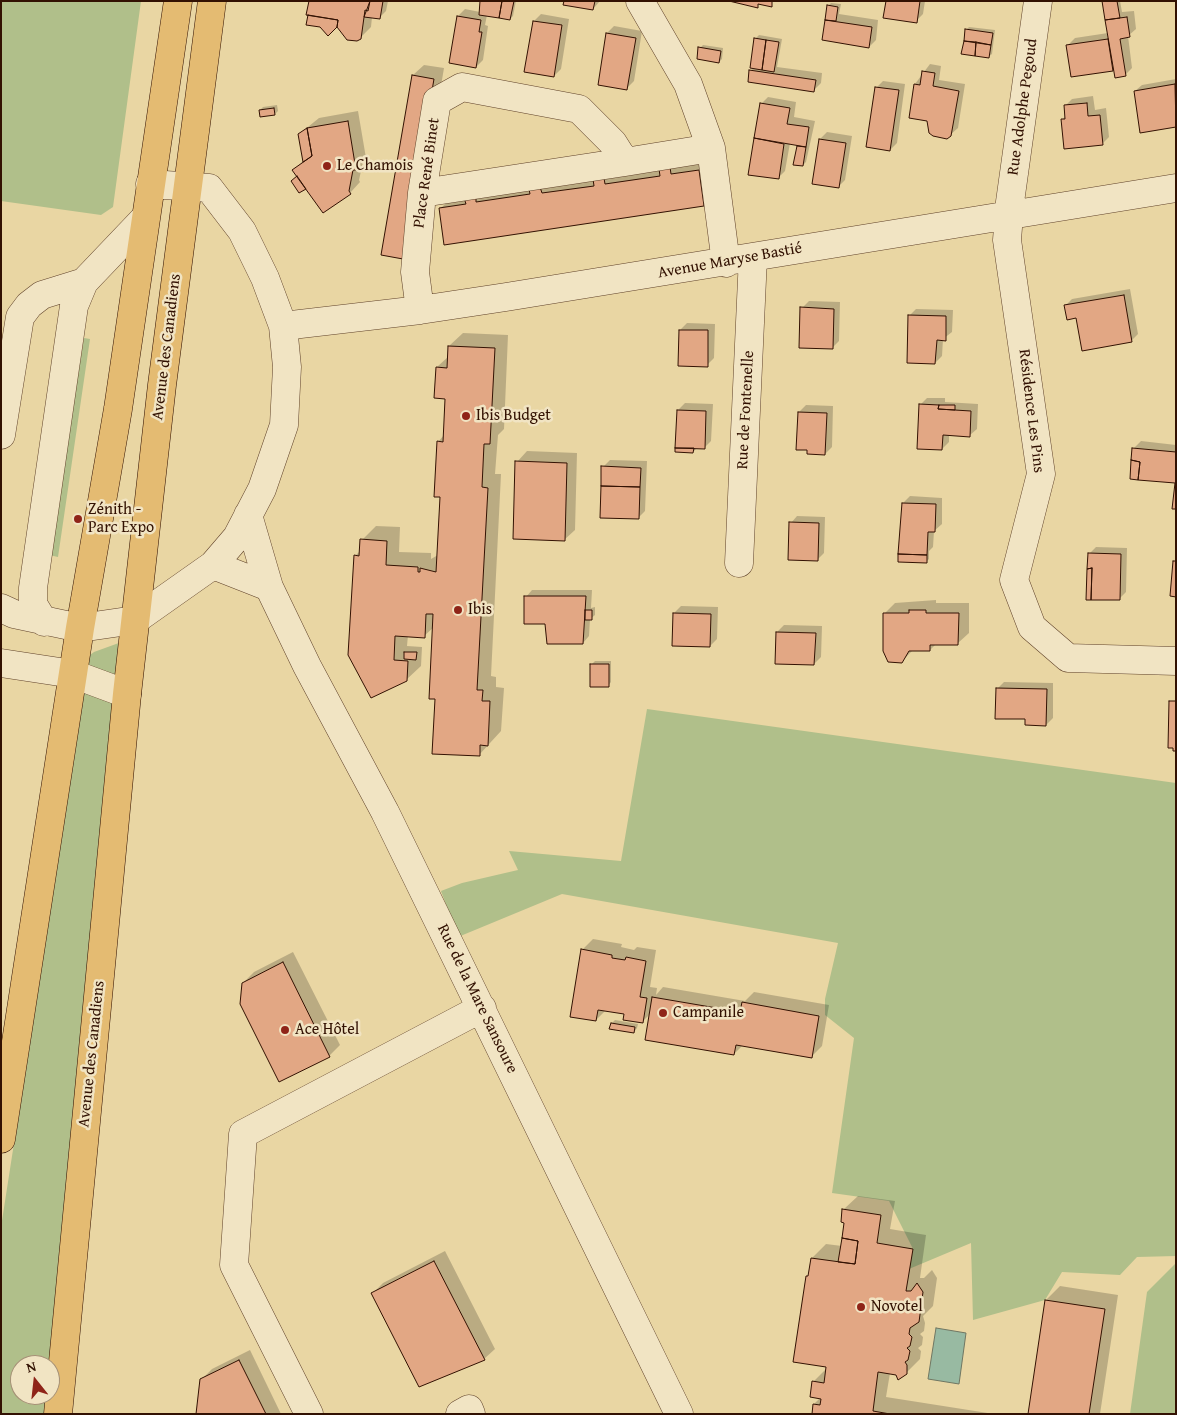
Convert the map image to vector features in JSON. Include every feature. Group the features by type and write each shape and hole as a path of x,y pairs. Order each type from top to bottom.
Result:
{"main road":[{"path":"1,1139 80,628 118,409 178,1"},
{"name":"Avenue des Canadiens","path":"58,1414 135,620 161,392 212,1"}],"street":[{"path":"640,1 688,84 710,148 726,263"},
{"name":"Rue Adolphe Pegoud","path":"1008,214 1038,1"},
{"name":"Place René Binet","path":"420,310 415,272 422,193 437,100 462,87 579,109 613,143 625,162"},
{"path":"422,193 710,148"},
{"path":"1,608 14,614 44,622 80,628 135,620 213,566 237,537 262,489 284,425 288,367 283,326 265,278 242,231 209,188 150,184"},
{"name":"Avenue Maryse Bastié","path":"283,326 420,310 726,263 753,256 1176,188"},
{"name":"Résidence Les Pins","path":"1008,214 1007,240 1041,474 1014,580 1032,627 1068,658 1176,661"},
{"path":"44,622 33,604 33,588 74,306 84,282 145,218"},
{"name":"Rue de Fontenelle","path":"739,563 753,256"},
{"path":"1,435 20,318 29,305 42,295 84,282"},
{"name":"Rue de la Mare Sansoure","path":"248,515 269,587 307,666 386,812 679,1414"},
{"path":"213,566 269,587"},
{"path":"1,662 73,674 127,694"},
{"path":"309,1414 234,1265 243,1134 482,1008"},
{"path":"460,1414 468,1409 471,1414"}],"shaded area":[{"path":"1,1 141,1 113,207 101,215 1,201"},
{"path":"84,338 90,339 58,557 49,555"},
{"path":"127,640 128,681 88,668 90,655 94,652"},
{"path":"85,686 112,699 115,711 60,1355 10,1355 10,1405 56,1405 55,1414 1,1414 1,1227"},
{"path":"647,709 1176,783 1176,1256 1137,1257 1120,1275 1062,1272 1045,1300 973,1320 971,1243 909,1269 913,1249 889,1201 832,1193 854,1038 825,1015 825,999 838,943 562,894 458,937 441,891 462,883 518,870 509,851 621,861"},
{"path":"1176,1263 1176,1414 1130,1414 1147,1292"},
{"path":"936,1328 966,1333 959,1384 928,1379"}],"building":[{"path":"309,1 370,1 368,11 365,10 361,39 357,41 347,40 337,27 338,20 306,15"},
{"path":"370,1 383,1 380,19 364,17"},
{"path":"480,1 502,1 499,18 479,15"},
{"path":"502,1 514,1 510,20 499,18"},
{"path":"564,1 595,1 593,10 563,5"},
{"path":"729,1 772,1 772,7 758,4 758,8"},
{"path":"886,1 920,1 917,23 883,18"},
{"path":"1102,1 1117,1 1120,18 1105,20"},
{"path":"827,5 838,7 836,21 825,20"},
{"path":"308,15 338,20 337,27 328,36 320,27 306,25"},
{"path":"457,16 481,20 479,32 482,32 476,68 449,63"},
{"path":"1127,17 1130,37 1120,39 1126,76 1115,78 1105,20"},
{"path":"825,20 872,27 869,48 822,40"},
{"path":"533,21 562,25 554,77 524,72"},
{"path":"965,29 993,33 991,45 964,41"},
{"path":"606,33 636,38 627,90 598,85"},
{"path":"754,38 766,40 762,70 750,68"},
{"path":"1108,39 1113,71 1071,77 1066,45"},
{"path":"766,40 779,42 774,72 762,70"},
{"path":"964,41 976,42 975,56 961,54"},
{"path":"976,42 991,45 989,58 975,56"},
{"path":"698,47 721,51 719,63 697,59"},
{"path":"749,70 816,80 814,92 748,82"},
{"path":"922,71 935,73 933,86 959,91 951,136 947,139 933,136 929,133 927,121 909,118 914,84 920,85"},
{"path":"412,75 434,79 403,259 381,255"},
{"path":"1175,84 1176,127 1140,133 1134,91"},
{"path":"875,87 899,90 890,151 866,147"},
{"path":"760,103 790,108 787,124 809,127 806,147 754,138"},
{"path":"1087,103 1088,116 1100,115 1103,145 1064,149 1061,119 1065,119 1064,105"},
{"path":"274,108 275,115 260,117 259,110"},
{"name":"Le Chamois","path":"348,121 356,170 353,170 349,191 351,194 323,213 292,170 312,156 307,128"},
{"path":"307,128 312,156 303,162 298,134"},
{"path":"754,138 784,144 779,179 748,175"},
{"path":"819,139 846,143 839,188 812,184"},
{"path":"797,146 806,147 803,166 793,165"},
{"path":"670,167 671,174 699,170 704,206 444,245 439,208 466,204 464,198 476,197 476,202 530,194 529,189 540,187 542,193 594,186 593,179 604,178 605,184 660,176 659,169"},
{"path":"297,176 306,189 299,193 291,181"},
{"path":"1124,295 1132,342 1082,351 1076,318 1067,320 1064,305"},
{"path":"800,307 834,309 833,349 799,348"},
{"path":"908,315 946,316 946,341 937,340 935,364 907,363"},
{"path":"679,330 708,330 708,367 678,366"},
{"path":"448,346 495,348 490,444 484,444 482,487 488,488 477,690 483,690 482,701 490,701 488,746 480,745 480,756 432,754 435,699 429,699 433,614 426,614 425,638 395,636 394,660 408,661 407,681 371,698 348,655 354,555 359,556 360,539 387,541 386,565 418,567 418,572 420,572 420,568 436,572 440,497 434,497 437,441 443,442 445,399 434,398 436,367 447,368"},
{"path":"919,404 939,405 938,409 971,411 970,437 943,435 942,450 917,449"},
{"path":"939,405 955,405 955,410 938,409"},
{"path":"677,410 706,411 705,449 675,448"},
{"path":"798,412 827,413 825,455 807,454 807,450 796,450"},
{"path":"675,448 694,448 693,453 675,452"},
{"path":"1132,448 1176,452 1176,509 1172,509 1175,483 1138,480 1140,462 1131,460"},
{"path":"1131,460 1140,462 1138,480 1130,479"},
{"path":"515,461 567,463 565,541 513,539"},
{"path":"601,466 641,468 640,487 601,486"},
{"path":"601,486 640,487 639,519 600,518"},
{"path":"902,503 936,504 935,532 928,532 927,555 898,554"},
{"path":"789,522 819,523 818,561 788,560"},
{"path":"1088,553 1121,554 1120,600 1091,600 1092,568 1087,569"},
{"path":"898,554 927,555 927,563 898,562"},
{"path":"1173,561 1176,561 1176,597 1170,596"},
{"path":"1092,568 1091,600 1086,600 1087,569"},
{"path":"524,596 586,596 583,644 547,644 545,624 524,624"},
{"path":"585,610 592,610 592,620 585,620"},
{"path":"909,610 926,610 926,613 959,613 958,645 930,645 930,651 909,651 902,663 888,662 883,651 883,613 909,613"},
{"path":"673,613 711,614 710,647 672,646"},
{"path":"776,632 816,633 814,665 775,664"},
{"path":"404,652 417,652 416,660 404,659"},
{"path":"590,664 609,664 609,687 590,687"},
{"path":"996,688 1047,689 1046,726 1025,725 1025,719 995,719"},
{"path":"1169,701 1176,701 1176,751 1173,751 1173,748 1168,748"},
{"path":"581,949 612,955 612,958 625,960 626,957 646,961 640,997 647,998 643,1023 623,1020 624,1014 598,1010 596,1021 570,1017"},
{"name":"Ace Hôtel","path":"283,962 330,1057 279,1082 240,1004 242,983"},
{"path":"652,997 740,1012 742,1002 819,1016 812,1058 736,1045 734,1055 645,1040"},
{"path":"611,1023 635,1027 634,1033 609,1029"},
{"name":"Novotel","path":"842,1209 881,1215 877,1243 913,1249 906,1291 911,1291 917,1283 923,1292 919,1322 910,1328 909,1334 912,1337 910,1346 907,1348 910,1351 908,1360 905,1362 907,1374 898,1380 896,1375 878,1372 873,1411 890,1414 812,1414 813,1404 820,1405 821,1399 810,1397 812,1381 824,1383 826,1367 793,1362 806,1276 808,1276 811,1258 855,1264 858,1241 842,1238 844,1223 841,1222"},
{"path":"842,1238 858,1241 855,1264 838,1262"},
{"path":"434,1261 485,1360 419,1387 371,1293"},
{"path":"1045,1300 1105,1309 1089,1414 1028,1414"},
{"path":"239,1360 266,1414 196,1414 200,1379"}],"place":[{"name":"Le Chamois","path":"327,166"},
{"name":"Ibis Budget","path":"466,416"},
{"name":"Zénith - Parc Expo","path":"78,519"},
{"name":"Ibis","path":"458,610"},
{"name":"Campanile","path":"663,1013"},
{"name":"Ace Hôtel","path":"285,1030"},
{"name":"Novotel","path":"861,1307"}]}
